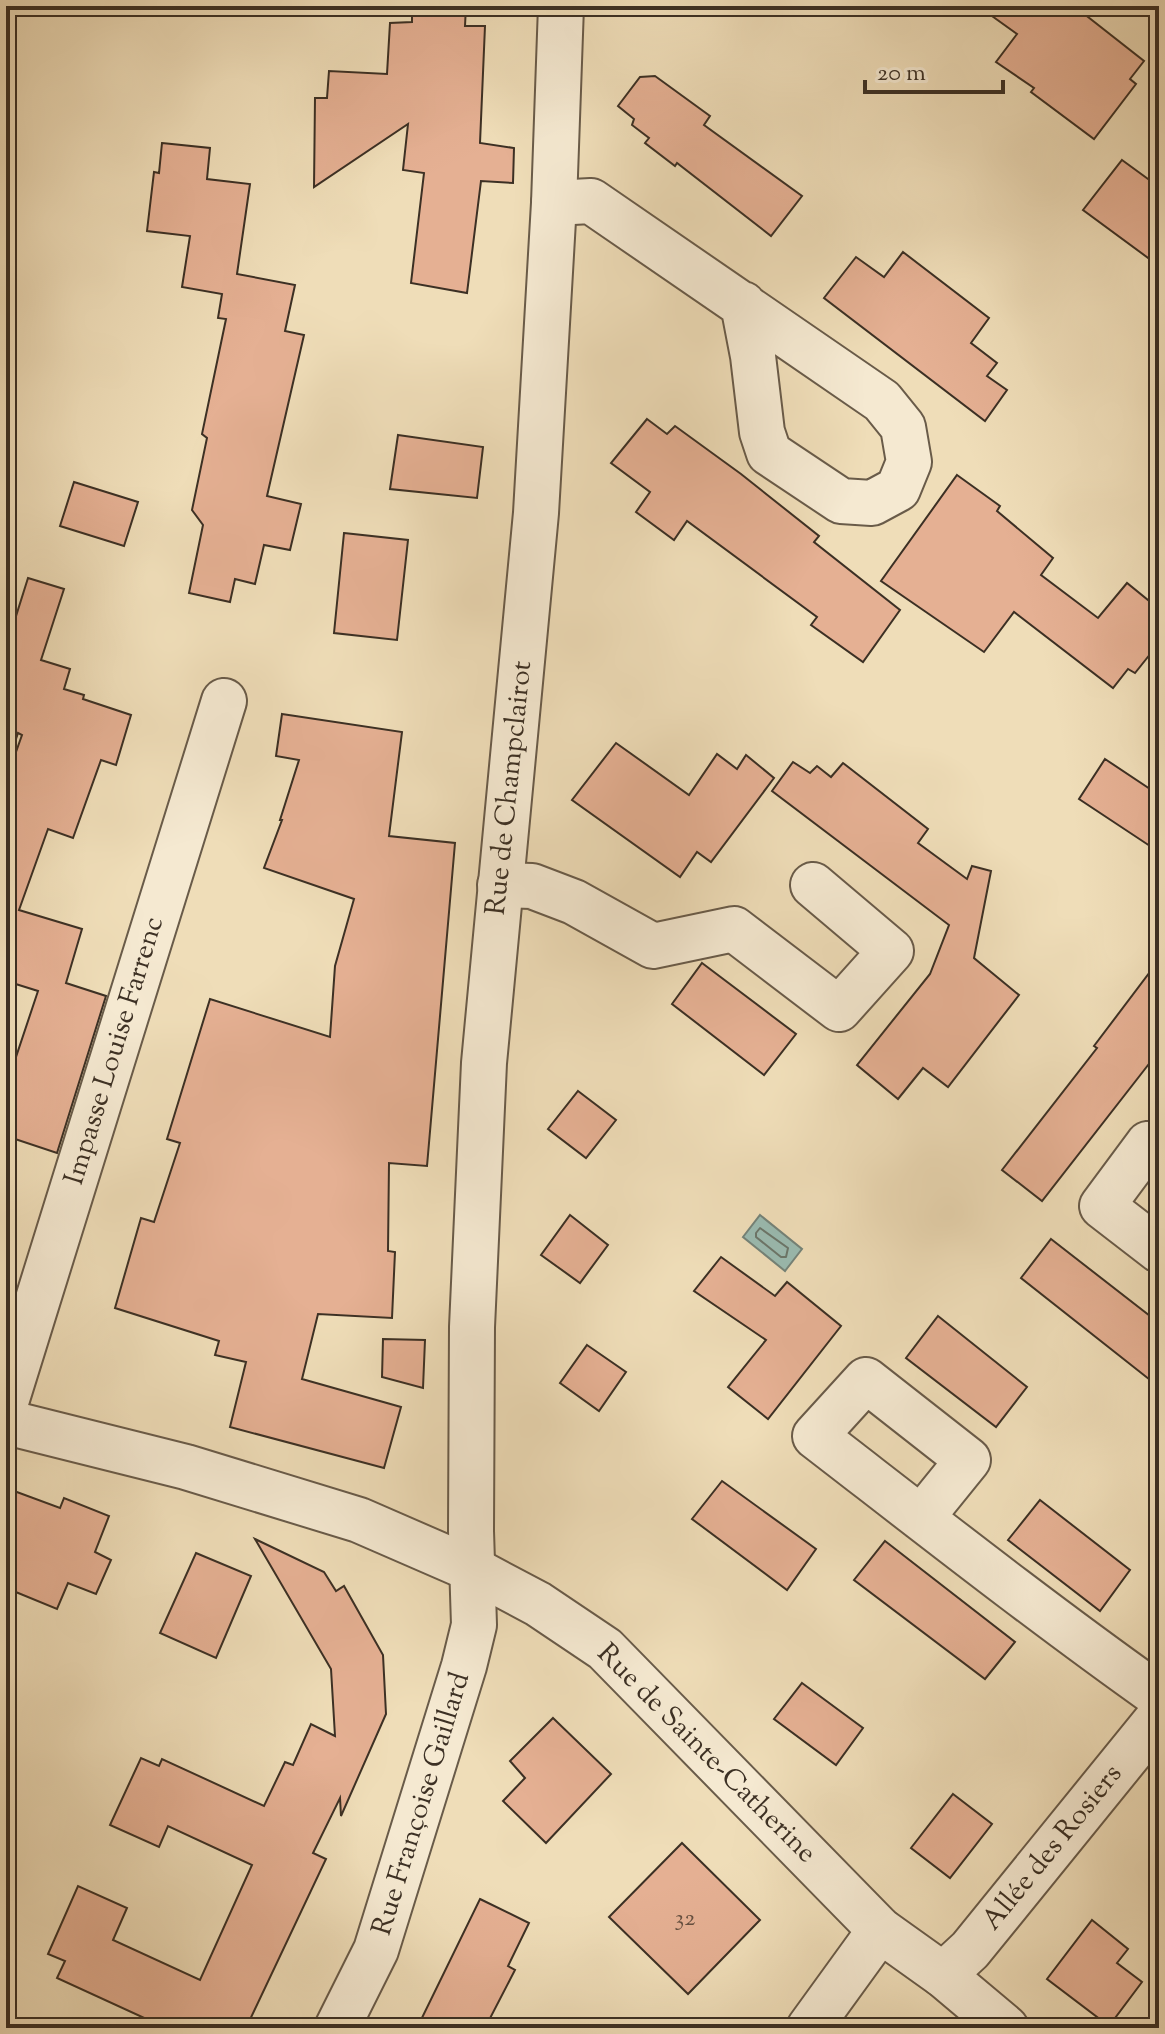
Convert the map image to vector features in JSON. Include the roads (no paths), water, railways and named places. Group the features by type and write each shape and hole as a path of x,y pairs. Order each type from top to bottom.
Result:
{"street":[{"name":"Rue de Champclairot","path":"474,1570 471,1531 472,1327 484,1063 536,513 554,203 561,6"},
{"path":"554,203 591,201 743,304 882,401 903,427 909,462 898,489 872,503 841,501 769,453 762,432 743,304"},
{"name":"Impasse Louise Farrenc","path":"6,1402 224,701"},
{"path":"500,885 532,886 574,902 653,946 734,929 839,1009 891,951 813,885"},
{"path":"1159,1153 1148,1144 1102,1206 1159,1250"},
{"name":"Rue de Sainte-Catherine","path":"6,1422 186,1467 359,1520 474,1570 538,1604 605,1649 880,1930 943,1975 1006,2028"},
{"path":"921,1518 1060,1626 1156,1722"},
{"name":"Rue Françoise Gaillard","path":"337,2028 376,1950 464,1666 474,1625 474,1570"},
{"name":"Allée des Rosiers","path":"943,1975 970,1950 1156,1722"},
{"path":"809,2028 880,1930"}],"water":[{"path":"760,1215 802,1249 785,1271 743,1237"}]}
